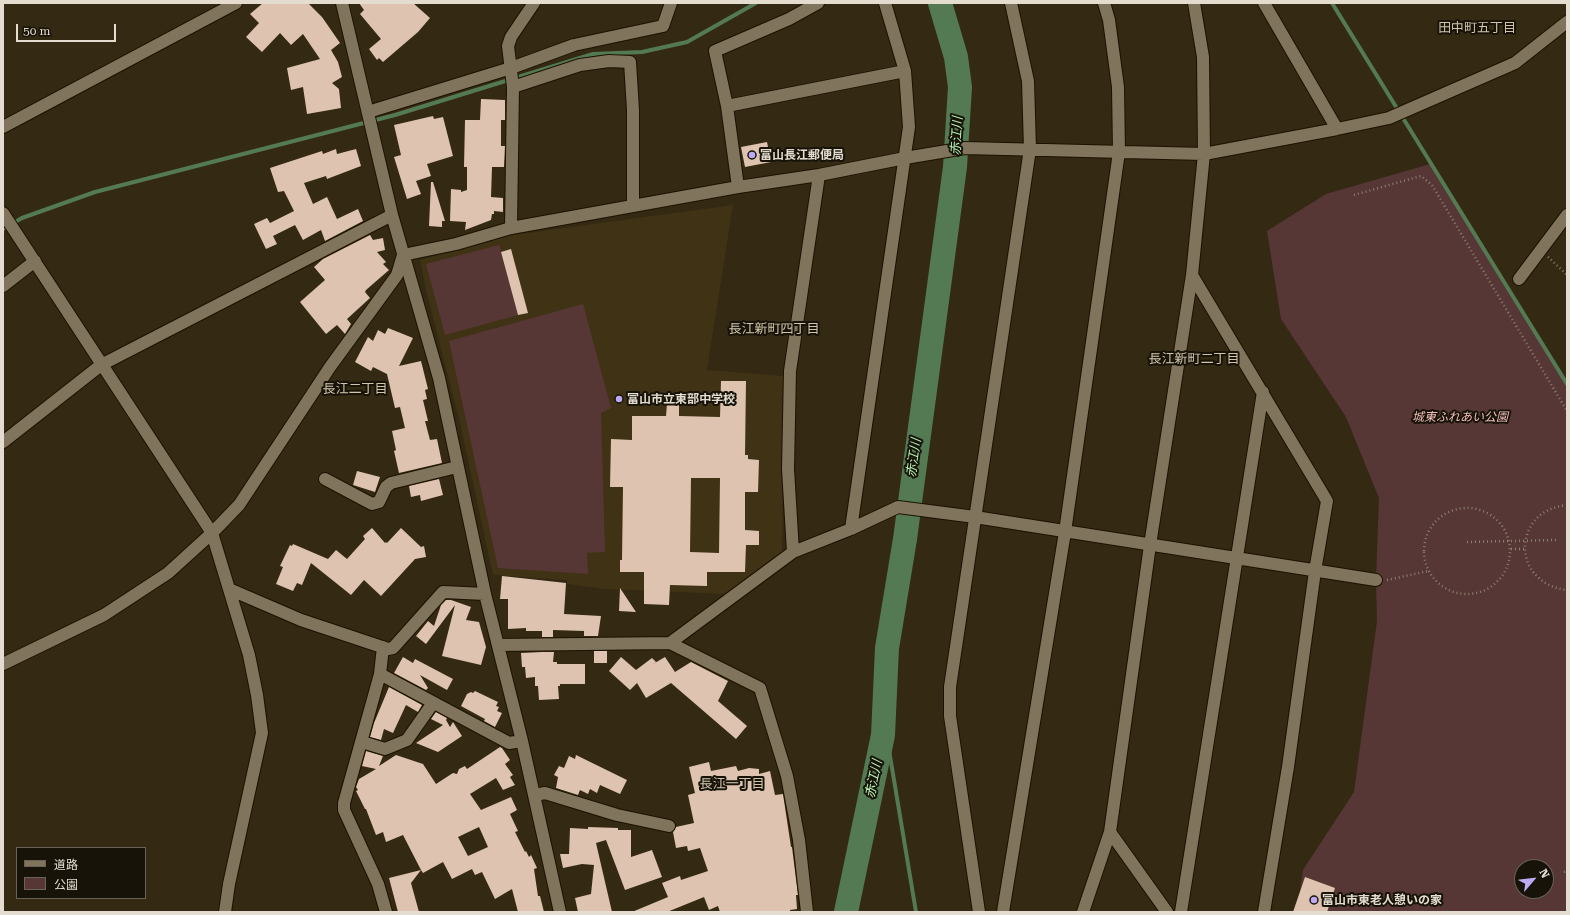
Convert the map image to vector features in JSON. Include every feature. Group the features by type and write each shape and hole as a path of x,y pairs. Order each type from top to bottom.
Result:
{"street":[{"path":"3,127 236,3"},
{"path":"342,3 392,215 438,378 485,594 522,741 560,912"},
{"path":"511,228 513,87 508,46 511,37 534,3"},
{"path":"368,112 511,68 574,45 663,26 671,3"},
{"path":"738,187 727,106 715,50 789,19 818,3"},
{"path":"851,529 909,127 905,71 885,3"},
{"path":"979,912 950,716 950,687 1030,149 1028,81 1011,3"},
{"path":"1003,912 1065,532 1119,152 1118,87 1109,20 1104,3"},
{"path":"1083,912 1110,832 1150,545 1192,275 1204,154 1203,57 1194,3"},
{"path":"1264,3 1337,129"},
{"path":"403,256 456,244 511,228 738,187 819,175 964,148 1204,154 1337,129 1389,118 1515,63 1567,22"},
{"path":"513,87 580,65 609,61 630,62 634,110 633,206"},
{"path":"727,106 905,71"},
{"path":"793,552 788,468 790,370 819,175"},
{"path":"3,213 212,533 249,655 257,695 262,733 229,884 225,912"},
{"path":"3,442 102,365 392,215"},
{"path":"1519,279 1567,215"},
{"path":"3,664 104,615 168,573 212,533 239,505 330,367 397,276 403,256"},
{"path":"3,286 35,261"},
{"path":"1192,275 1327,501 1315,571 1288,767 1264,912"},
{"path":"1181,912 1263,392"},
{"path":"325,479 372,504 379,502 386,487 391,483 457,467"},
{"path":"670,644 793,552 851,529 898,507 975,517 1376,580"},
{"path":"229,589 301,620 383,647 393,648 443,592 485,594"},
{"path":"498,645 670,644 760,688 787,776 799,840 807,912"},
{"path":"383,647 380,674 344,803 344,810 378,884 386,912"},
{"path":"380,674 509,743 522,741"},
{"path":"362,742 385,749 407,740 433,703"},
{"path":"534,795 545,793 617,815 669,826"},
{"path":"1110,832 1167,912"}],"path":[{"path":"1354,195 1422,176 1432,185 1567,411"},
{"path":"1541,250 1567,275"},
{"path":"1567,505 1553,508 1541,514 1532,524 1527,536 1525,549 1528,562 1534,574 1544,583 1556,589 1567,590"},
{"path":"1456,508 1472,508 1487,512 1493,516 1499,521 1507,534 1511,549 1509,562 1504,574 1496,584 1484,591 1472,594 1459,593 1447,589 1436,581 1428,570 1424,556 1425,540 1431,526 1442,515 1456,508"},
{"path":"1467,542 1556,540"},
{"path":"1511,549 1525,549"},
{"path":"1376,580 1392,579 1428,570"}],"shaded area":[{"name":"富山市立東部中学校","path":"733,205 707,370 783,376 782,558 727,594 605,589 567,584 567,580 493,575 460,423 427,294 420,260 513,235"}],"green space":[{"name":"城東ふれあい公園","path":"1430,164 1567,387 1567,912 1297,912 1303,870 1354,792 1377,621 1376,580 1379,498 1346,417 1281,319 1267,231 1326,194"},
{"path":"499,245 518,315 445,335 426,264"},
{"path":"583,304 611,408 601,413 605,552 587,553 588,574 498,568 449,341"}],"building":[{"path":"263,3 308,3 322,17 340,43 331,50 338,62 342,77 332,83 339,89 341,108 307,114 303,87 291,90 287,68 320,59 303,34 291,45 280,33 262,52 246,37 259,23 250,14"},
{"path":"359,3 413,3 430,18 418,32 383,62 379,58 377,60 369,49 381,39 360,14 364,10"},
{"path":"481,99 505,100 505,120 501,120 501,146 505,146 504,167 492,167 491,197 503,198 503,212 494,211 491,220 465,230 466,222 450,221 451,189 461,190 461,192 467,190 467,167 464,167 465,120 480,120"},
{"path":"433,116 434,119 443,117 453,156 427,164 431,176 416,181 421,194 407,199 394,157 401,155 394,125"},
{"path":"767,142 771,162 745,167 741,147"},
{"path":"336,149 337,154 356,149 361,166 327,179 326,176 304,183 313,204 327,197 337,219 358,209 363,221 325,241 321,230 303,240 295,225 273,236 277,244 266,249 254,224 267,218 270,223 294,211 284,191 278,192 270,168 322,151 323,154"},
{"path":"431,182 433,182 445,221 442,221 442,227 429,226"},
{"path":"370,235 373,240 383,238 385,250 377,252 386,262 383,264 389,270 366,290 365,292 370,298 347,319 351,324 345,334 337,325 326,334 300,302 325,280 314,267 323,259"},
{"path":"511,249 528,313 518,315 501,252"},
{"path":"388,328 413,338 399,366 421,361 428,389 425,390 427,399 423,400 428,421 425,421 430,440 437,439 442,463 399,473 394,451 396,450 392,431 405,428 400,407 395,408 387,374 373,367 371,371 355,362 368,337 373,341 378,330 385,334"},
{"path":"721,381 746,381 745,455 748,455 748,459 759,460 758,492 745,492 745,530 759,531 759,545 746,545 745,572 707,572 707,586 670,585 669,605 644,604 644,572 620,572 620,560 622,560 623,487 610,487 611,439 632,440 632,416 666,416 667,404 679,405 679,416 720,417","holes":["691,478 720,478 719,553 690,552"]},
{"path":"357,471 380,477 375,492 353,485"},
{"path":"439,479 443,495 421,501 420,495 411,497 409,486"},
{"path":"372,528 385,543 387,543 401,528 421,547 424,546 426,557 415,559 381,596 364,580 351,595 311,563 302,585 297,583 293,591 276,584 283,567 280,566 290,545 292,546 293,544 328,559 336,550 347,559 365,539 363,536"},
{"path":"502,576 566,583 564,614 601,616 598,636 584,636 584,631 553,630 553,637 542,637 542,631 526,631 526,628 508,629 508,599 500,599"},
{"path":"620,588 636,612 619,611"},
{"path":"446,600 451,600 471,607 466,620 479,622 486,647 481,665 442,656 455,605 426,644 416,636 428,621 434,626 441,605"},
{"path":"594,651 607,651 607,663 594,663"},
{"path":"554,652 553,662 557,662 557,664 585,664 585,684 560,684 560,686 558,686 559,699 539,700 538,686 535,686 535,677 526,678 525,667 522,667 521,653"},
{"path":"403,657 413,663 415,659 453,679 447,690 420,675 428,688 426,690 394,673"},
{"path":"621,657 636,670 652,658 656,662 653,664 665,657 675,672 691,662 728,681 718,701 747,726 736,739 671,683 646,698 637,683 630,690 609,671"},
{"path":"389,687 422,705 418,712 406,705 393,733 384,729 381,740 370,737 374,723"},
{"path":"475,691 498,702 496,706 499,707 497,711 502,713 495,727 484,721 485,719 461,706 467,694"},
{"path":"436,712 447,718 446,720 450,727 453,722 462,736 438,752 416,743 443,725 431,719"},
{"path":"500,747 502,748 510,760 505,764 513,775 510,777 515,785 503,790 496,778 470,794 481,810 511,797 517,810 510,814 518,831 515,832 525,852 526,851 529,857 531,855 537,868 534,869 538,896 540,896 544,912 518,912 512,889 495,899 482,872 475,875 472,869 452,879 443,862 423,873 403,835 386,842 383,832 376,835 366,809 356,791 358,790 356,787 359,779 376,769 362,766 366,751 383,756 379,766 396,755 423,764 436,784 453,773 457,774 459,769 465,766 467,769","holes":["479,827 488,847 468,856 458,837"]},
{"path":"576,755 627,780 620,794 600,785 597,793 590,789 588,794 580,790 578,795 556,788 558,777 554,775 559,766 564,768 569,756 575,759"},
{"path":"709,762 711,771 736,766 738,771 749,768 759,769 759,774 770,771 775,795 783,794 798,895 796,895 797,909 790,910 790,912 720,912 718,906 709,910 704,897 667,912 632,912 668,897 662,883 680,876 681,880 708,871 700,848 688,851 687,846 676,848 673,832 676,827 694,823 688,795 695,793 689,767"},
{"path":"588,827 631,830 631,857 652,850 662,877 625,890 606,840 596,843 612,912 578,912 575,898 591,894 594,865 582,864 563,868 560,854 569,854 570,828 588,829"},
{"path":"421,870 411,883 419,912 398,912 389,878"},
{"name":"富山市東老人憩いの家","path":"1305,877 1335,888 1327,912 1293,912"}],"waterway":[{"path":"3,229 22,218 95,192 395,115 593,54 642,52 687,42 756,3"},
{"name":"赤江川","path":"846,912 883,735 887,648 905,539 955,167 960,87 956,57 940,3"},
{"path":"1332,3 1567,384"},
{"path":"883,735 889,750 916,912"}],"place":[{"name":"富山長江郵便局","path":"752,155"},
{"name":"富山市立東部中学校","path":"619,399"},
{"name":"富山市東老人憩いの家","path":"1314,900"}],"district":[{"name":"田中町五丁目","path":"1477,28"},
{"name":"長江新町四丁目","path":"774,329"},
{"name":"長江新町二丁目","path":"1194,359"},
{"name":"長江二丁目","path":"355,389"},
{"name":"長江一丁目","path":"732,784"}]}
